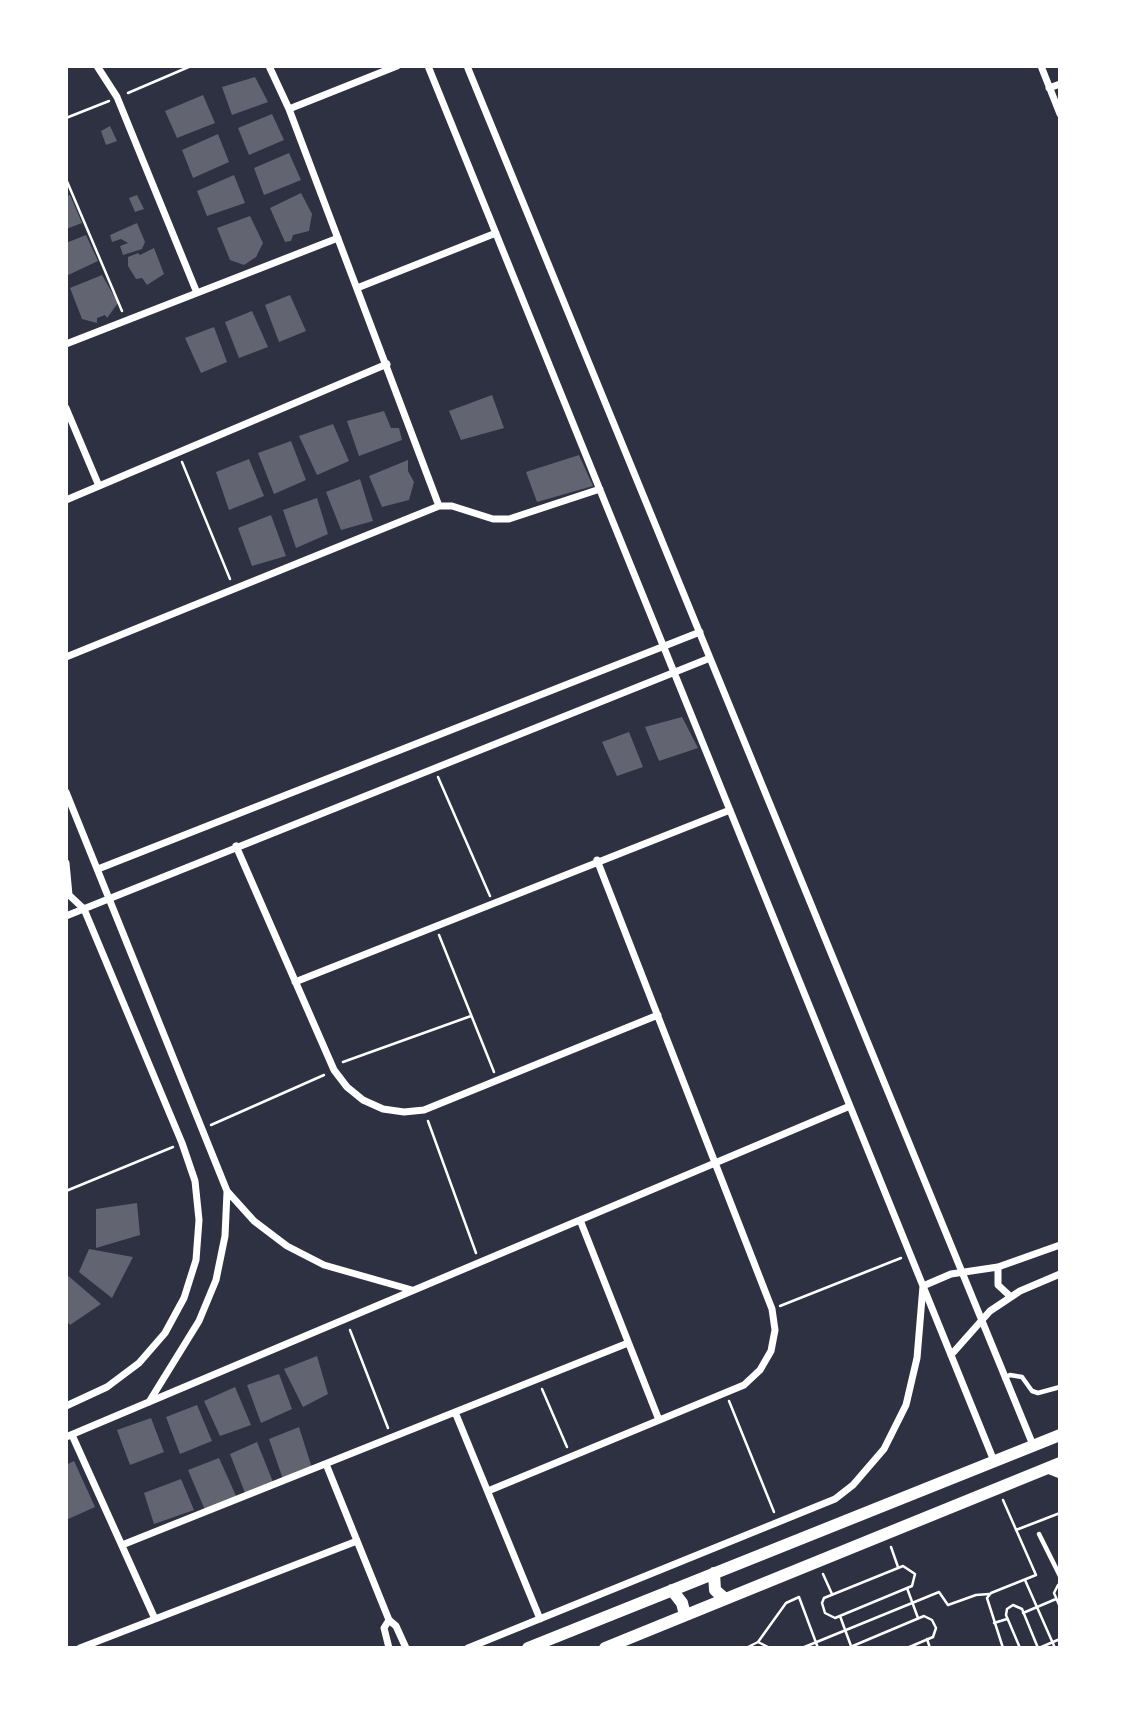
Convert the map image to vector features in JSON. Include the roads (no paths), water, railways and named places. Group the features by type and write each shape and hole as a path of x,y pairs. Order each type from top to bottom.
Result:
{"main road":[{"path":"528,1647 1059,1435"},
{"path":"605,1647 1059,1463"},
{"path":"714,1573 715,1590 724,1598"},
{"path":"673,1590 680,1598 685,1615"}],"street":[{"path":"97,66 117,97 198,293"},
{"path":"269,66 289,109 439,506"},
{"path":"289,109 397,66"},
{"path":"428,66 994,1461"},
{"path":"467,66 1033,1445"},
{"path":"1041,66 1059,114"},
{"path":"1049,88 1059,84"},
{"path":"357,288 496,233"},
{"path":"66,344 338,238"},
{"path":"66,500 387,364"},
{"path":"66,408 99,486"},
{"path":"66,657 439,506 452,506 493,519 509,519 600,489"},
{"path":"98,869 700,632"},
{"path":"66,916 710,658"},
{"path":"66,792 227,1191 254,1221 287,1246 324,1265 413,1290"},
{"path":"295,982 597,860 730,810"},
{"path":"236,846 333,1068 347,1087 363,1101 383,1109 404,1112 424,1110 658,1015"},
{"path":"488,1491 744,1385 760,1370 771,1351 775,1330 772,1309 597,860"},
{"path":"66,863 70,898 84,909 182,1143 195,1181 199,1220 196,1260 184,1298 165,1333 139,1363 107,1387 66,1406"},
{"path":"155,1619 69,1436 850,1106"},
{"path":"149,1402 199,1321 216,1280 225,1236 227,1191"},
{"path":"580,1220 659,1420"},
{"path":"923,1286 961,1272 998,1267 1059,1245"},
{"path":"998,1267 998,1284 1011,1297"},
{"path":"951,1355 981,1319 1011,1297 1059,1274"},
{"path":"468,1647 835,1500 853,1485 884,1449 901,1417 913,1382 923,1286"},
{"path":"122,1545 628,1343"},
{"path":"455,1412 540,1619"},
{"path":"326,1464 389,1620 396,1626 406,1647"},
{"path":"1045,1469 1059,1475"},
{"path":"80,1647 357,1541"},
{"path":"389,1620 384,1628 389,1647"}],"lane":[{"path":"1004,1378 1010,1375 1022,1377 1032,1391 1038,1393 1059,1387"},
{"path":"1039,1535 1059,1576"},
{"path":"1053,1566 1059,1564"}]}
